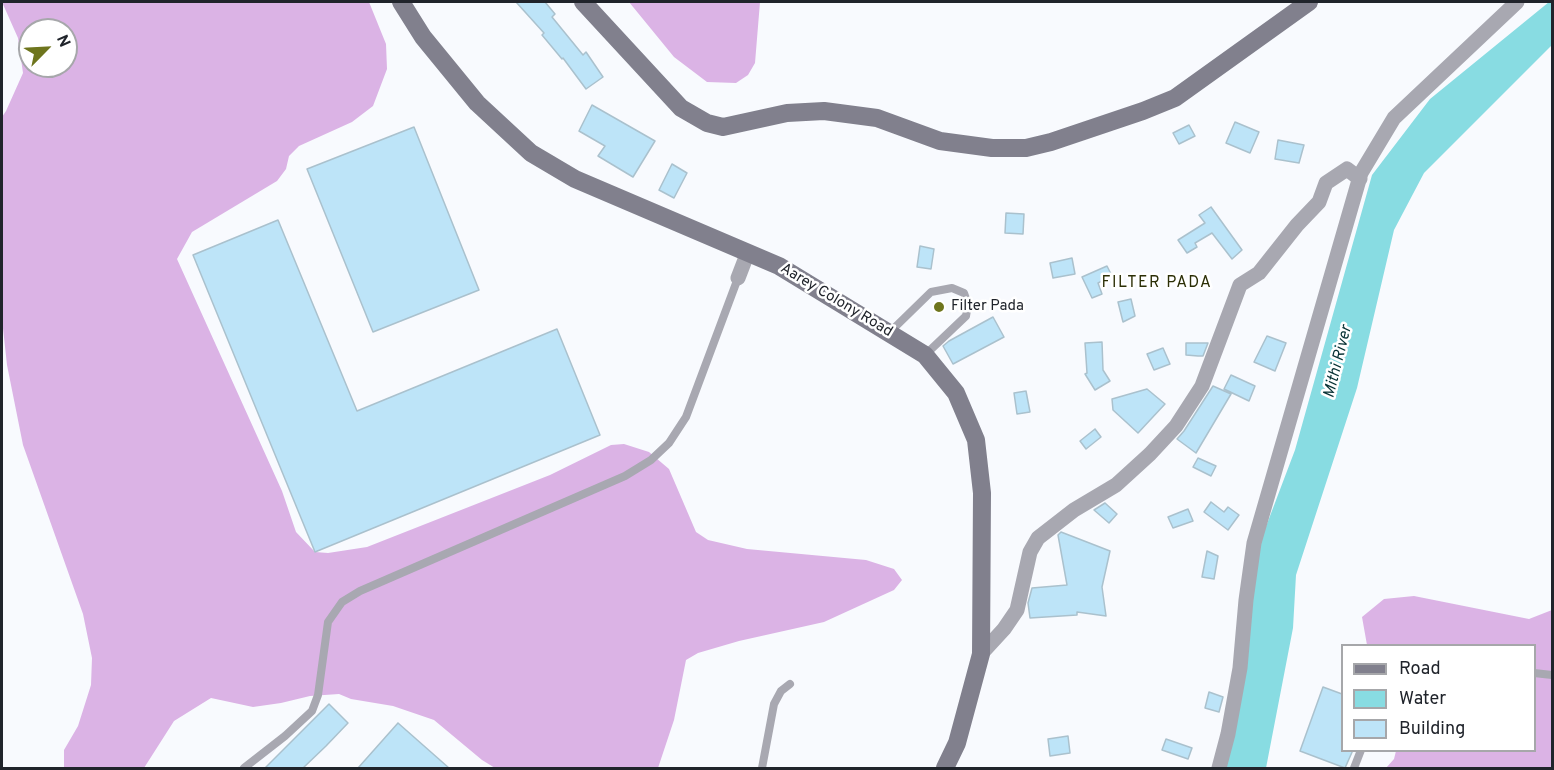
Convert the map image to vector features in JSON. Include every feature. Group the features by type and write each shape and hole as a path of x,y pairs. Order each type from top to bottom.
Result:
{"main road":[{"name":"Aarey Colony Road","path":"401,2 423,38 477,104 531,153 575,179 778,266 926,355 956,393 976,440 982,493 981,654 957,743 945,768"},
{"path":"583,2 681,108 707,123 723,127 787,113 824,111 877,118 940,141 992,148 1026,148 1051,142 1174,98 1309,2"}],"street":[{"path":"1219,768 1228,734 1240,668 1245,600 1254,543 1361,173 1394,118 1517,2"},
{"path":"981,654 1004,629 1017,610 1030,552 1038,538 1074,510 1116,485 1169,433 1202,386 1240,285 1259,273 1318,202 1326,183 1347,169 1360,179"},
{"path":"738,278 748,252"}],"lane":[{"path":"244,768 285,736 312,711 318,695 328,622 342,602 360,591 625,476 651,459 669,443 686,417 738,278"},
{"path":"889,333 931,292 952,288 964,293 968,304 966,316 926,355"},
{"path":"1536,673 1552,675"},
{"path":"762,768 774,704 781,692 790,684"},
{"path":"1354,768 1360,752"}],"shaded area":[{"path":"2,2 369,2 386,44 387,69 373,106 352,122 299,146 289,156 286,169 277,181 192,232 177,259 282,491 296,532 315,552 328,553 367,547 550,475 611,445 624,444 649,452 669,469 696,532 708,540 747,549 866,560 894,569 902,580 894,590 824,622 739,641 698,653 686,660 674,720 658,768 495,768 434,720 393,706 351,699 339,694 310,696 253,707 211,698 174,721 144,768 64,768 64,750 78,726 91,685 92,658 83,614 23,445 7,365 2,319 2,117 21,78 78,78 78,18 18,18 18,38"},
{"path":"629,2 760,2 755,63 748,75 736,83 707,82 674,57"},
{"path":"1414,596 1529,619 1552,610 1552,768 1386,768 1394,759 1396,752 1536,752 1536,644 1367,644 1362,617 1384,599"}],"water":[{"name":"Mithi River","path":"1549,2 1552,2 1552,45 1424,173 1394,230 1357,388 1296,575 1293,628 1266,768 1224,768 1259,545 1295,450 1372,175 1430,99"}],"building":[{"path":"516,2 545,2 555,14 552,17 583,55 586,52 603,77 586,89 542,35 544,33"},
{"path":"592,105 655,141 633,177 598,156 605,146 579,131"},
{"path":"1235,122 1259,132 1250,153 1226,143"},
{"path":"1189,125 1195,136 1179,144 1173,133"},
{"path":"414,127 479,290 373,332 307,169"},
{"path":"1278,140 1304,145 1299,163 1275,159"},
{"path":"672,164 687,173 674,198 659,190"},
{"path":"1211,207 1242,250 1232,259 1212,233 1195,243 1197,247 1187,253 1178,240 1205,223 1199,215"},
{"path":"1006,213 1024,214 1023,234 1005,233"},
{"path":"278,220 357,411 557,329 600,435 315,552 193,255"},
{"path":"920,246 934,249 931,269 917,267"},
{"path":"1072,258 1075,274 1053,278 1050,263"},
{"path":"1107,266 1112,276 1098,283 1102,294 1092,298 1082,277"},
{"path":"1131,299 1135,316 1123,322 1118,302"},
{"path":"993,317 1004,337 953,364 943,346"},
{"path":"1267,336 1286,343 1275,371 1254,362"},
{"path":"1102,342 1103,370 1110,381 1095,390 1085,374 1087,373 1085,343"},
{"path":"1186,343 1208,343 1203,356 1198,356 1186,355"},
{"path":"1163,348 1170,364 1154,370 1147,354"},
{"path":"1231,375 1255,386 1249,401 1224,389"},
{"path":"1213,386 1231,394 1196,453 1177,439"},
{"path":"1147,389 1165,404 1138,433 1113,410 1112,399"},
{"path":"1026,391 1030,412 1017,414 1014,393"},
{"path":"1095,429 1101,437 1086,449 1080,441"},
{"path":"1198,458 1216,466 1211,476 1193,467"},
{"path":"1211,502 1224,512 1228,507 1239,515 1228,530 1204,512"},
{"path":"1105,503 1117,514 1109,523 1094,510"},
{"path":"1188,509 1193,521 1173,528 1168,517"},
{"path":"1061,532 1110,551 1102,587 1106,616 1077,612 1077,615 1030,618 1028,603 1032,588 1067,585 1058,535"},
{"path":"1207,551 1218,556 1214,579 1202,577"},
{"path":"1323,687 1341,694 1341,752 1352,752 1345,768 1300,751"},
{"path":"1209,692 1223,697 1219,712 1205,708"},
{"path":"329,704 348,723 326,746 303,768 265,768"},
{"path":"398,723 449,768 358,768"},
{"path":"1068,736 1070,753 1050,756 1048,739"},
{"path":"1166,739 1192,748 1188,759 1162,750"}],"place":[{"name":"Filter Pada","path":"939,307"}],"district":[{"name":"FILTER PADA","path":"1157,284"}]}
